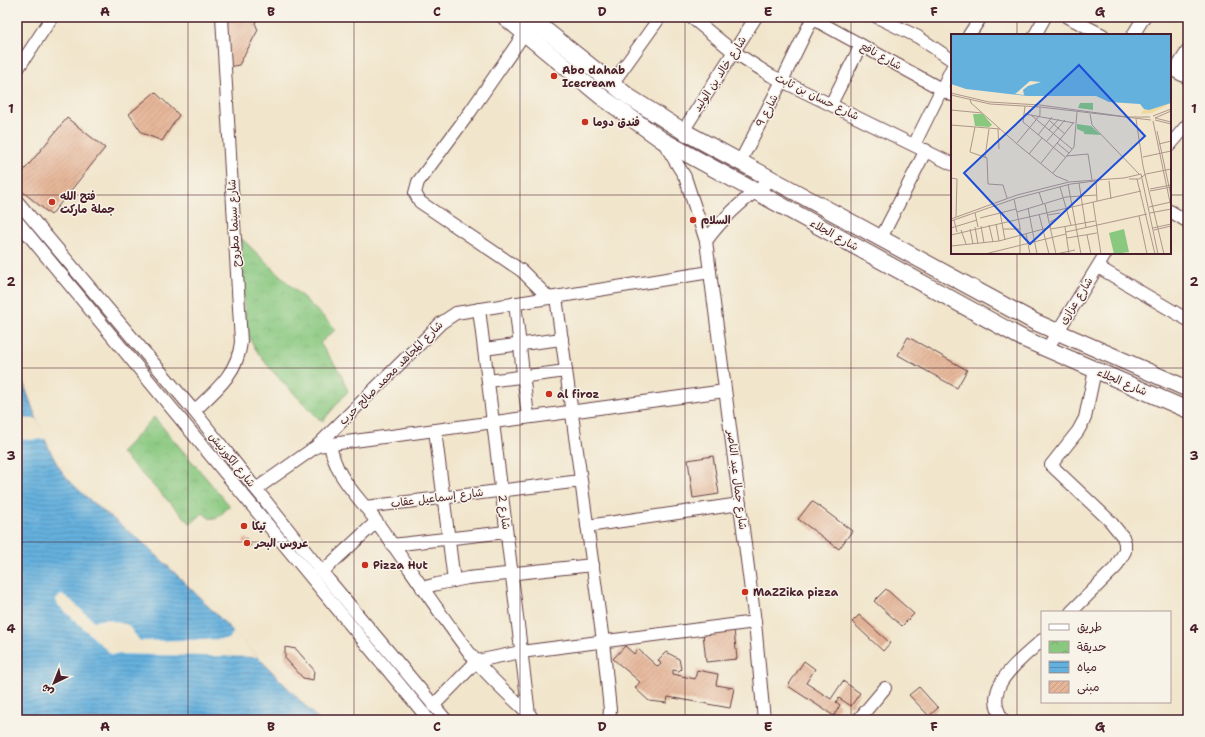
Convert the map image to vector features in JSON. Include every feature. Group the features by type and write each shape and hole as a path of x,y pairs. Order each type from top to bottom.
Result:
{"main road":[{"name":"شارع الجلاء","path":"505,17 606,101 662,140 1007,330 1047,349 1188,410"},
{"name":"شارع الجلاء","path":"529,17 612,84 646,109 683,131 1013,311 1057,332 1188,389"}],"street":[{"path":"17,70 52,17"},
{"name":"شارع سينما مطروح","path":"194,411 233,370 238,361 241,342 222,17"},
{"path":"612,84 660,17"},
{"name":"شارع حسان بن ثابت","path":"691,17 734,52 782,81 951,163"},
{"name":"شارع خالد بن الوليد","path":"683,131 756,17"},
{"name":"شارع نافع","path":"812,17 947,92"},
{"name":"شارع 9","path":"740,162 782,81 812,17"},
{"path":"877,17 918,36 951,59"},
{"path":"1036,34 1045,17"},
{"path":"1067,17 1101,34"},
{"path":"1134,34 1144,17"},
{"path":"970,34 978,18"},
{"path":"524,34 470,112 418,182 415,193 420,202 522,271 553,297 562,339 593,565 603,641 610,710 609,720"},
{"path":"831,104 861,45"},
{"path":"1188,50 1172,70 1188,78"},
{"path":"914,145 947,92 951,73"},
{"path":"1171,144 1184,137 1188,124"},
{"name":"شارع جمال عبد الناصر","path":"662,140 685,177 706,241 755,622 764,720"},
{"path":"881,238 926,150"},
{"path":"706,241 724,218 755,191 773,179"},
{"name":"شارع الكورنيش","path":"17,201 194,411 322,572 446,720"},
{"path":"1171,212 1188,222"},
{"name":"شارع الكورنيش","path":"17,221 429,720"},
{"name":"شارع عزازى","path":"1047,349 1105,254"},
{"path":"1098,267 1188,320"},
{"name":"شارع المجاهد محمد صالح حرب","path":"256,489 317,446 441,322 456,313 710,272"},
{"path":"516,303 528,417"},
{"name":"شارع 2","path":"478,309 521,652 531,717"},
{"path":"484,349 562,339"},
{"path":"1072,611 1116,567 1125,550 1125,543 1117,529 1051,466 1078,431 1085,418 1095,370"},
{"path":"488,381 566,371"},
{"path":"317,446 725,390"},
{"path":"435,430 454,580"},
{"path":"330,444 332,457 342,478 376,522 422,588 477,661 531,717"},
{"name":"شارع إسماعيل عقاب","path":"365,507 581,481"},
{"path":"587,526 740,504"},
{"path":"322,572 376,522"},
{"path":"392,545 506,532"},
{"path":"422,588 454,580 593,565"},
{"path":"433,706 477,661 521,652 755,622"},
{"path":"998,718 995,696 998,687 1010,671 1041,641"},
{"path":"858,720 885,688"}],"green space":[{"path":"241,238 336,329 320,343 340,372 348,391 322,422 273,372 251,341 244,306"},
{"path":"154,417 230,506 216,519 209,518 203,513 191,524 121,453"}],"water":[{"path":"17,372 21,377 47,443 57,464 65,476 88,499 142,542 174,572 319,720 17,720"}],"pier":[{"path":"17,418 37,419 46,439 17,439"},
{"path":"61,595 67,597 94,621 106,619 128,625 140,641 229,639 234,631 258,657 111,654 57,604 56,599"}],"building":[{"path":"227,17 259,17 255,23 258,30 239,65 229,67"},
{"path":"155,92 179,115 162,141 142,133 129,114"},
{"path":"67,118 105,148 51,215 17,187 17,179"},
{"path":"908,337 967,370 957,388 898,355"},
{"path":"713,456 719,494 693,498 688,460"},
{"path":"812,501 852,531 839,549 798,519"},
{"name":"عروس البحر","path":"246,538 251,545 249,547 243,541"},
{"path":"886,589 914,614 902,626 874,601"},
{"path":"859,615 890,643 883,651 852,622"},
{"path":"734,630 737,659 706,662 703,633"},
{"path":"625,646 634,654 638,649 658,667 661,664 658,660 666,652 679,659 681,669 679,671 673,670 673,674 695,679 697,670 718,674 716,685 734,688 730,708 668,697 667,703 649,701 635,688 640,682 613,659"},
{"path":"285,647 296,649 314,670 313,680 303,678 285,658"},
{"path":"804,661 815,669 806,683 831,699 843,681 860,693 851,706 839,698 836,702 840,705 834,716 788,686"},
{"path":"919,687 938,708 929,716 909,695"}],"place":[{"name":"Abo dahab Icecream","path":"554,76"},
{"name":"فندق دوما","path":"585,122"},
{"name":"فتح الله جملة ماركت","path":"52,202"},
{"name":"السلام","path":"693,220"},
{"name":"al firoz","path":"549,394"},
{"name":"تيكا","path":"244,526"},
{"name":"عروس البحر","path":"247,543"},
{"name":"Pizza Hut","path":"365,565"},
{"name":"MaZZika pizza","path":"745,592"}]}
